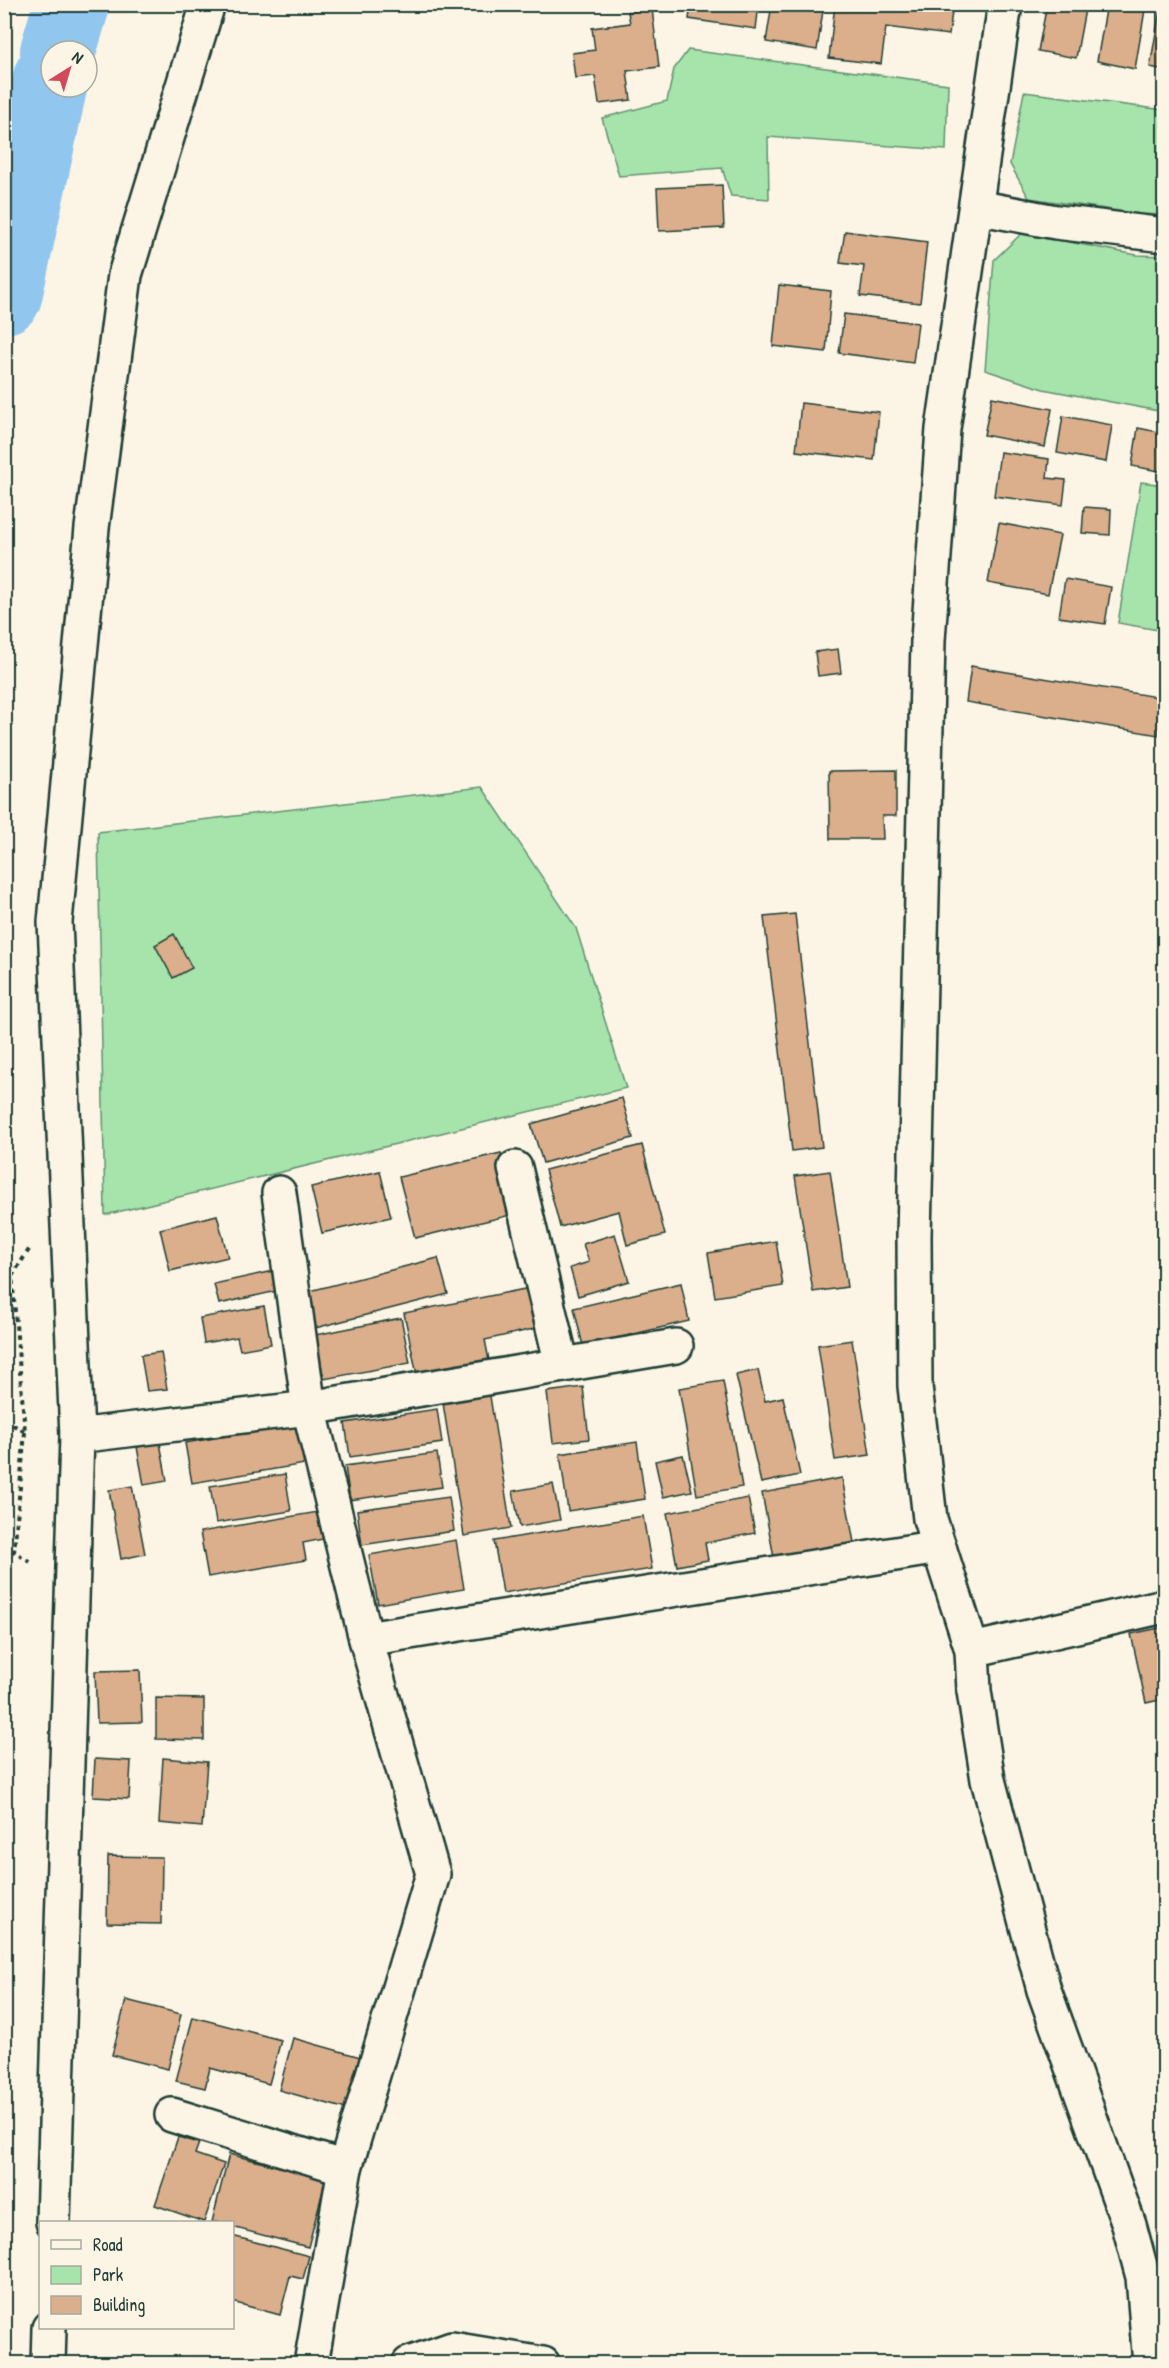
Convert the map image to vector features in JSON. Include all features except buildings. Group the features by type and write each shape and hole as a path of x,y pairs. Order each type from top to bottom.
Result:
{"street":[{"path":"53,2221 77,1436 55,922 92,528 125,275 208,4"},
{"path":"1005,4 943,429 928,640 914,1236 915,1386 930,1519 972,1650 974,1691 988,1780 1044,1990 1129,2225 1143,2277 1149,2364"},
{"path":"976,207 1056,222 1164,235"},
{"path":"515,1168 562,1365"},
{"path":"279,1193 309,1408 366,1639 433,1874 345,2168 311,2364"},
{"path":"77,1436 309,1408 676,1346"},
{"path":"366,1639 939,1547"},
{"path":"972,1650 1164,1606"},
{"path":"172,2115 345,2168"},
{"path":"48,2364 49,2329"},
{"path":"409,2364 452,2349 543,2364"}],"path":[{"path":"66,1193 12,1276 25,1432 14,1551 72,1587"},
{"path":"7,1423 25,1432"}],"green space":[{"path":"688,50 948,84 946,150 768,137 769,199 731,196 722,168 619,176 602,118 667,101 674,69"},
{"path":"1024,92 1164,110 1164,215 1141,214 1029,198 1010,164"},
{"path":"1022,233 1137,255 1164,256 1164,412 1043,389 985,370 994,260"},
{"path":"1141,482 1164,485 1164,631 1118,623"},
{"path":"482,787 576,928 626,1088 105,1215 98,832"}],"waterway":[{"path":"62,39 72,4"},
{"path":"4,296 46,99"}]}
